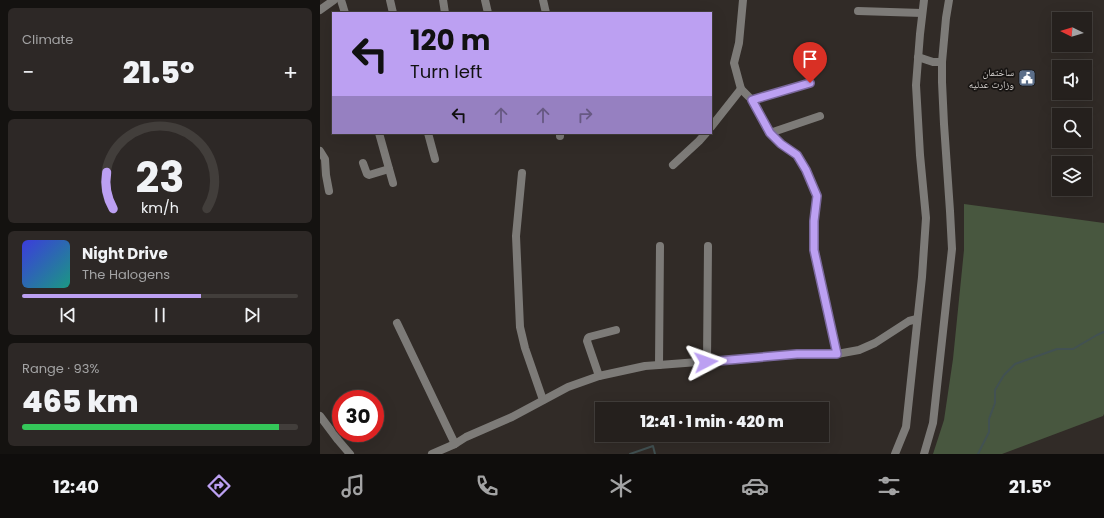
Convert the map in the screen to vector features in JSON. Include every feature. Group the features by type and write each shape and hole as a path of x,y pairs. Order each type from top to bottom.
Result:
{"street":[{"path":"320,10 334,0"},
{"path":"341,0 345,12"},
{"path":"390,0 393,12"},
{"path":"443,0 445,12"},
{"path":"485,0 488,12"},
{"path":"543,0 546,12"},
{"path":"743,0 739,43 734,63 741,89 752,100 770,133 781,144 797,155 806,170 817,196 814,221 814,250 837,354"},
{"path":"895,454 906,427 922,277 926,218 920,156 916,85 924,0"},
{"path":"924,454 933,423 952,249 944,124 942,62 949,0"},
{"path":"858,11 922,13"},
{"path":"918,57 933,62 942,62"},
{"path":"752,100 810,83"},
{"path":"712,126 741,89"},
{"path":"770,133 820,116"},
{"path":"379,134 393,183"},
{"path":"428,134 435,159"},
{"path":"673,165 705,134"},
{"path":"320,151 325,159 329,191"},
{"path":"363,163 367,174 369,175 389,169"},
{"path":"522,173 516,236 520,327 525,348 543,400"},
{"path":"659,365 660,246"},
{"path":"706,362 708,246"},
{"path":"432,454 512,417 568,387 599,376 645,366 797,354 837,354 859,350 875,343 909,321 917,319"},
{"path":"397,322 455,444"},
{"path":"599,376 587,341 588,338 616,330"},
{"path":"320,416 350,454"}],"green space":[{"path":"964,204 1104,223 1103,416 1002,454 933,454 944,420 953,359 964,250"}],"waterway":[{"path":"978,454 989,432 989,419 995,403 995,390 1004,375 1015,364 1057,349 1073,349 1104,332"},
{"path":"630,454 653,446 655,454"}],"place":[{"name":"ساختمان وزارت عدلیه","path":"1027,78"}],"route":[{"path":"706,362 797,354 837,354 814,250 814,221 817,196 806,170 797,155 781,144 770,133 752,100 810,83"}]}
